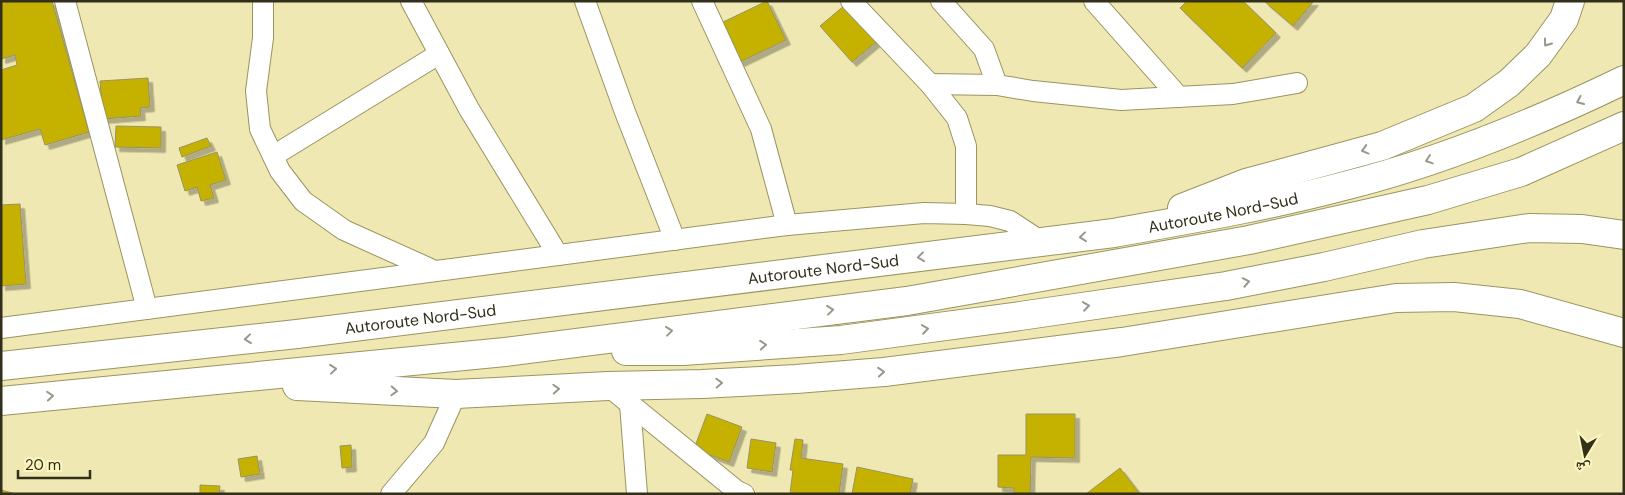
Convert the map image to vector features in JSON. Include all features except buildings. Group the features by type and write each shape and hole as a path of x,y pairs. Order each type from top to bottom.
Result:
{"highway":[{"path":"1114,233 1246,183 1382,146 1474,108 1508,83 1538,54 1564,19 1570,1"},
{"name":"Autoroute Nord-Sud","path":"1,366 297,334 1114,233 1235,211 1344,186 1400,170 1524,126 1624,80"},
{"name":"Autoroute Nord-Sud","path":"1,401 504,352 907,301 1249,240 1428,200 1512,175 1573,150 1624,126"},
{"path":"504,352 683,351 842,340 1226,286 1473,235 1529,228 1582,229 1624,235"},
{"path":"206,382 456,394 777,380 884,372 1122,342 1396,298 1454,297 1520,304 1621,334"}],"street":[{"path":"65,1 147,309"},
{"path":"263,1 263,38 256,91 260,129 280,171 303,201 344,230 435,272"},
{"path":"411,1 469,109 558,255"},
{"path":"585,1 625,112 675,240"},
{"path":"702,1 761,129 787,225"},
{"path":"851,1 930,84 957,118 966,146 966,214"},
{"path":"941,1 984,49 997,85"},
{"path":"1094,1 1179,97"},
{"path":"273,156 439,54"},
{"path":"930,84 997,85 1033,91 1121,100 1233,94 1298,83"},
{"path":"1,328 787,225 924,213 990,216 1010,221 1042,242"},
{"path":"608,386 737,491 744,494"},
{"path":"391,494 434,443 456,394"},
{"path":"630,404 637,494"}]}
